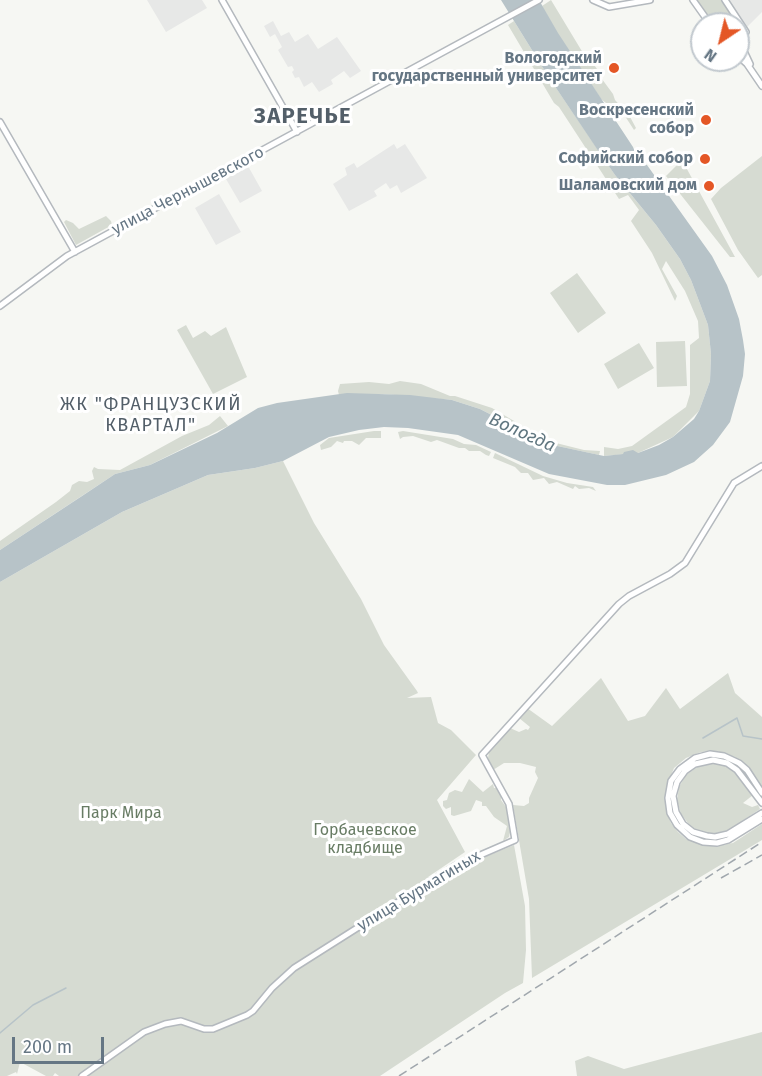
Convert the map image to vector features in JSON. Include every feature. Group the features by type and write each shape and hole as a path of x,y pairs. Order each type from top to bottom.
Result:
{"street":[{"path":"222,0 297,132"},
{"name":"улица Чернышевского","path":"0,306 49,268 75,252 539,0"},
{"path":"594,0 609,7 650,0"},
{"path":"750,66 762,86"},
{"path":"0,122 75,252"},
{"name":"улица Бурмагиных","path":"82,1076 144,1032 165,1024 181,1021 204,1029 213,1029 247,1015 294,968 455,866 515,840 509,804 482,755 619,604 685,562 734,483 762,466"},
{"path":"762,803 760,793 749,773 739,763 726,756 707,755 691,760 678,770 670,784 668,798 670,813 677,825 687,836 703,842 717,843 728,840 762,819"},
{"path":"760,793 733,766 708,760 695,764 682,775 675,789 674,804 685,826 693,832 709,837 731,832 762,813"}],"shaded area":[{"path":"147,0 202,0 207,8 166,32"},
{"path":"729,0 762,0 762,12 750,24 750,12 737,12"},
{"path":"273,21 281,36 289,32 295,42 308,34 318,49 337,37 361,71 350,78 344,71 331,80 333,84 319,92 312,82 304,87 299,77 295,78 292,66 288,67 278,50 282,47 275,34 270,37 264,26"},
{"path":"394,144 397,149 405,144 427,178 401,193 397,185 390,189 386,183 374,191 377,196 349,211 333,184 347,175 345,168 354,163 357,168"},
{"path":"248,166 262,191 240,203 226,179"},
{"path":"219,194 241,232 216,245 195,208"}],"green space":[{"path":"551,0 583,53 597,69 615,100 629,115 636,128 634,130 623,113 620,114 601,99 557,33 542,6"},
{"path":"697,0 721,0 729,12 705,12"},
{"path":"514,21 615,175 656,225 680,259 691,280 708,325 711,354 710,381 699,411 673,437 638,453 604,456 604,447 618,449 632,446 686,407 690,394 690,345 699,338 698,321 685,291 666,261 662,269 677,296 675,301 652,253 631,221 639,210 628,195 619,199 559,107 554,103 508,25"},
{"path":"762,156 762,275 758,278 738,250 711,199 721,188"},
{"path":"682,160 735,257 730,257 666,176"},
{"path":"106,216 112,225 76,245 64,222 66,220 73,223 79,229"},
{"path":"577,273 606,313 578,333 550,293"},
{"path":"186,325 193,338 205,331 211,336 226,327 247,377 213,394 177,330"},
{"path":"685,341 687,386 657,387 656,342"},
{"path":"639,343 654,368 618,389 604,364"},
{"path":"400,381 421,384 450,396 492,408 548,441 584,450 600,451 599,455 548,444 480,409 452,400 384,394 339,395 338,391 340,384 369,382 389,384"},
{"path":"220,416 228,426 150,465 115,474 0,550 0,541 56,502 70,491 72,485 79,481 87,482 94,479 92,471 94,467 120,470 182,436 209,425"},
{"path":"381,431 381,438 366,438 359,445 352,441 343,443 337,441 331,447 321,450 320,445 329,438"},
{"path":"398,432 453,439 491,452 489,456 480,451 469,451 437,440 431,442 413,436 400,439"},
{"path":"495,453 543,476 593,487 596,491 589,488 579,489 575,486 573,489 557,482 549,484 544,478 533,480 528,473 521,473 515,467 493,458"},
{"name":"Парк Мира","path":"283,461 314,523 361,599 384,645 417,691 418,693 407,698 431,697 438,723 451,730 476,755 437,800 465,852 428,877 436,882 460,867 514,845 525,906 526,950 523,983 380,1076 59,1076 55,1073 53,1076 46,1076 20,1062 17,1074 16,1072 0,1076 0,582 122,512 208,475"},
{"path":"728,673 735,693 762,717 762,788 750,769 735,757 717,751 701,752 686,758 674,768 666,788 666,811 678,832 686,839 703,845 733,843 762,824 762,840 532,978 529,899 513,805 524,806 529,803 538,778 535,772 536,767 520,763 504,763 493,770 488,758 489,752 510,728 519,732 528,730 530,727 519,718 527,708 552,726 601,678 628,721 645,716 666,688 680,709"},
{"path":"712,763 725,766 738,774 753,795 743,803 752,807 758,805 760,809 729,830 712,834 691,827 681,814 677,800 679,787 686,775 699,766"},
{"path":"469,779 483,792 493,784 494,788 498,788 501,793 501,800 509,811 511,828 509,837 503,841 507,826 494,817 486,806 482,806 482,802 476,800 471,811 454,816 451,815 451,807 446,809 443,806 443,801 447,800 449,793 455,790 462,792"},
{"path":"762,1032 762,1076 577,1076 575,1061 588,1056 624,1069"}],"water":[{"name":"Вологда","path":"501,0 539,0 633,147 638,160 647,165 712,256 727,285 739,319 745,354 743,376 730,422 713,445 694,462 666,475 625,485 607,485 549,474 458,435 408,428 384,427 359,430 329,437 283,461 208,475 122,512 0,582 0,550 115,474 150,465 217,433 258,408 277,403 347,393 410,395 452,400 480,409 548,444 604,456 623,454 633,450 638,453 659,445 673,437 694,419 710,381 711,354 708,325 691,280 680,259 656,225 599,152"}],"waterway":[{"path":"703,738 737,718 743,736 762,739"},
{"path":"0,1033 33,1005 66,988"}],"railway":[{"path":"399,1076 762,842"},
{"path":"721,878 762,855"}],"place":[{"name":"Вологодский государственный университет","path":"614,68"},
{"name":"Воскресенский собор","path":"706,120"},
{"name":"Софийский собор","path":"705,159"},
{"name":"Шаламовский дом","path":"709,186"}],"district":[{"name":"ЗАРЕЧЬЕ","path":"303,117"},
{"name":"ЖК \"ФРАНЦУЗСКИЙ КВАРТАЛ\"","path":"151,415"}],"park label":[{"name":"Горбачевское кладбище","path":"365,840"}]}
